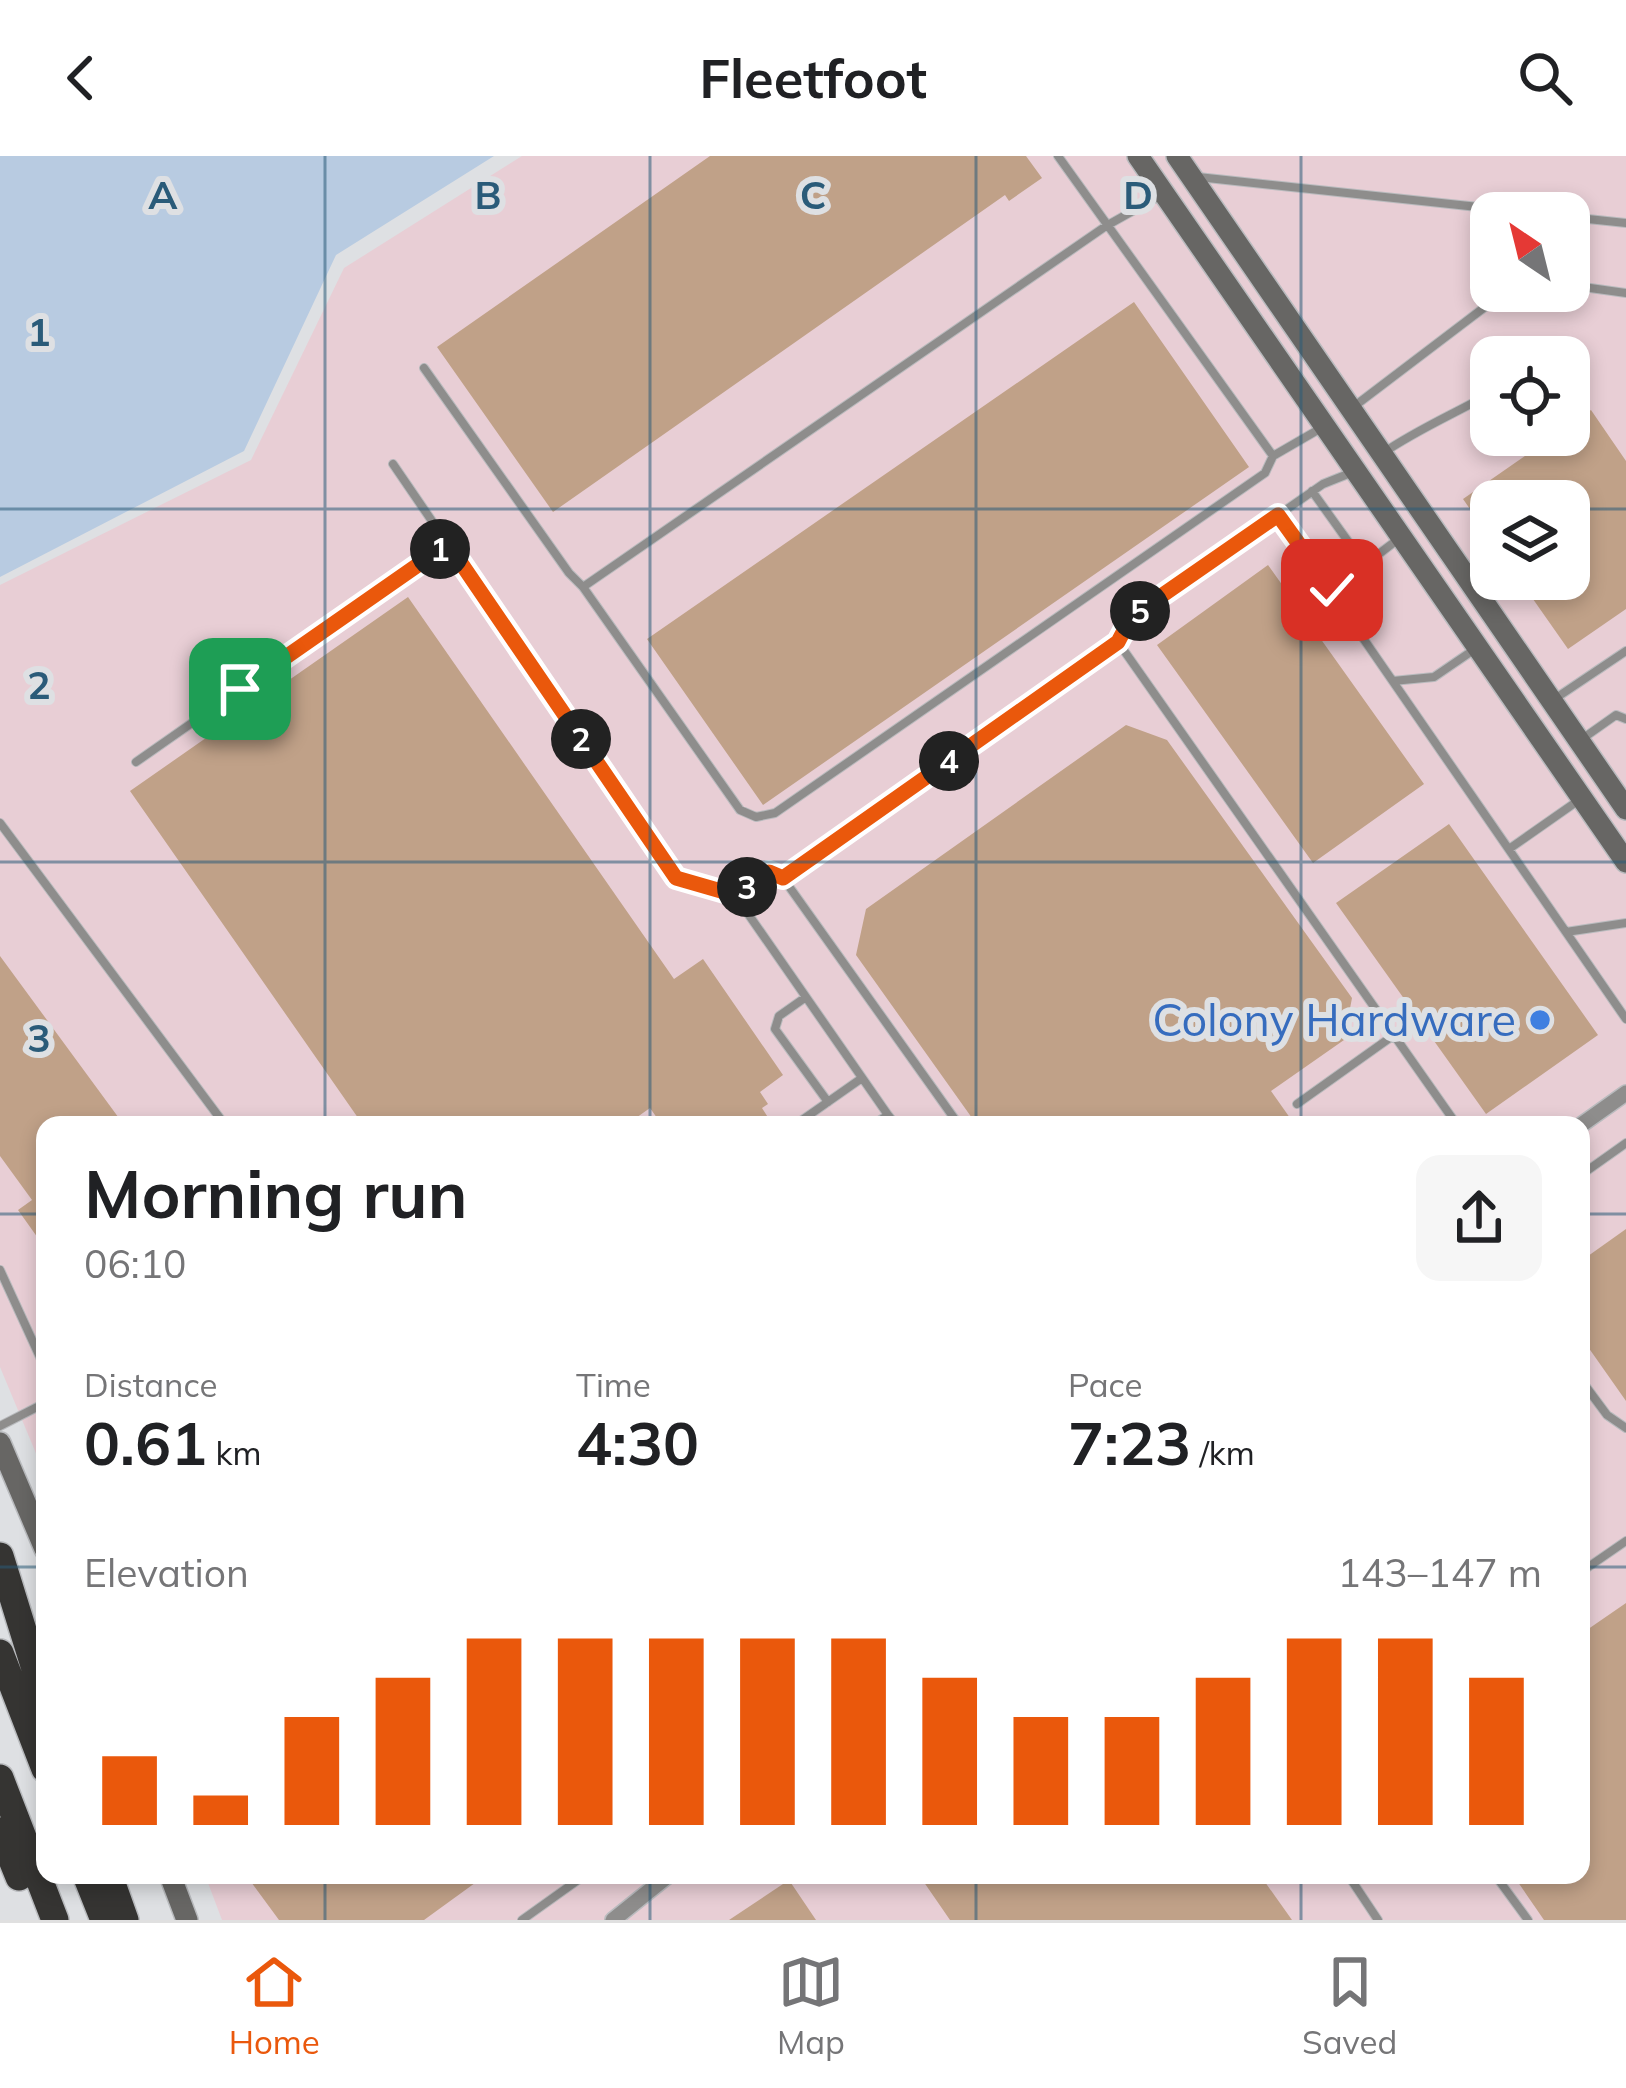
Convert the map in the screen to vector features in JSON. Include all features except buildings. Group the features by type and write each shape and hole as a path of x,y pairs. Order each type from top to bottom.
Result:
{"highway":[{"path":"0,1556 36,1672"},
{"path":"0,1653 36,1746"},
{"path":"0,1778 36,1871"},
{"path":"0,1831 36,1920"},
{"path":"41,1884 55,1920"},
{"path":"90,1884 104,1920"},
{"path":"112,1884 125,1920"}],"street":[{"path":"1138,156 1626,862"},
{"path":"1177,156 1626,809"},
{"path":"1164,194 1191,176"},
{"path":"1324,426 1350,409"},
{"path":"1354,472 1382,454"},
{"path":"1476,649 1502,630"},
{"path":"1590,1120 1623,1103"},
{"path":"0,1443 36,1529"},
{"path":"173,1884 187,1920"},
{"path":"613,1920 658,1884"}],"lane":[{"path":"1058,156 1273,456"},
{"path":"1191,176 1470,207"},
{"path":"583,587 1106,226 1164,194"},
{"path":"1590,219 1626,223"},
{"path":"1590,288 1626,293"},
{"path":"1350,409 1478,312"},
{"path":"424,368 740,810 756,817 775,813 1265,473 1273,456 1324,426"},
{"path":"1382,454 1421,427 1470,405"},
{"path":"393,464 676,878 735,895 885,1116"},
{"path":"783,878 1118,642 1141,610 1312,491 1354,472"},
{"path":"1312,491 1365,565"},
{"path":"1278,515 1626,1019"},
{"path":"1332,590 1400,538"},
{"path":"136,762 448,544"},
{"path":"1118,642 1451,1116"},
{"path":"1393,681 1434,677 1476,649"},
{"path":"1551,701 1626,651"},
{"path":"1579,741 1616,716 1626,719"},
{"path":"1509,849 1580,799"},
{"path":"0,823 218,1116"},
{"path":"735,895 769,872 783,878 953,1116"},
{"path":"1566,932 1626,923"},
{"path":"806,997 778,1016 776,1029 828,1102"},
{"path":"1297,1104 1394,1035"},
{"path":"808,1116 862,1078"},
{"path":"1590,1169 1626,1143"},
{"path":"0,1270 36,1349"},
{"path":"1590,1392 1607,1415 1626,1428"},
{"path":"0,1426 36,1408"},
{"path":"1590,1566 1626,1540"},
{"path":"522,1920 572,1884"},
{"path":"1354,1884 1378,1920"},
{"path":"1502,1884 1528,1920"}],"shaded area":[{"path":"0,156 494,156 336,255 244,451 0,577"},
{"path":"522,156 1626,156 1626,1920 222,1920 208,1884 1590,1884 1590,1116 36,1116 36,1453 0,1367 0,585 251,460 344,268"}],"place":[{"name":"Colony Hardware","path":"1540,1020"}],"route":[{"path":"240,689 448,544 676,878 735,895 769,872 783,878 1118,642 1141,610 1278,515 1332,590"}]}
